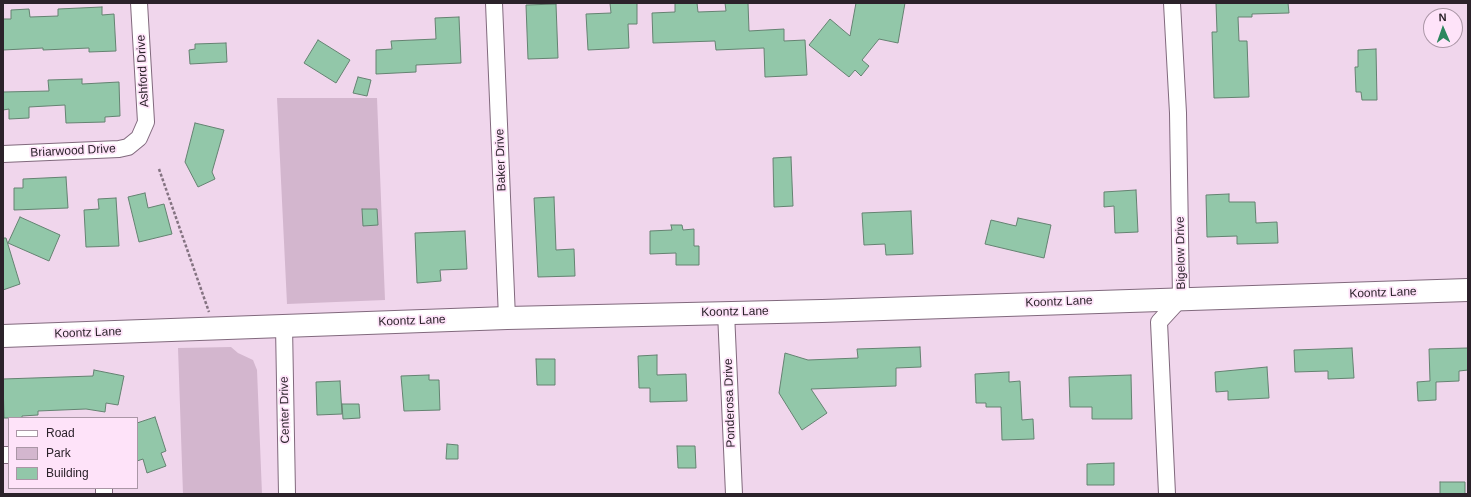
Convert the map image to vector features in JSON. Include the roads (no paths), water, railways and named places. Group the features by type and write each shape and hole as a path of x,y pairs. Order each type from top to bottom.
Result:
{"street":[{"name":"Ashford Drive","path":"139,3 146,122 139,138"},
{"name":"Baker Drive","path":"494,3 507,318"},
{"name":"Bigelow Drive","path":"1168,494 1159,322 1181,298 1178,113 1172,3"},
{"name":"Briarwood Drive","path":"3,154 119,149 128,147 139,138"},
{"name":"Koontz Lane","path":"3,336 507,318 822,311 1181,298 1468,290"},
{"name":"Ponderosa Drive","path":"726,312 734,494"},
{"name":"Center Drive","path":"284,326 287,494"}]}
